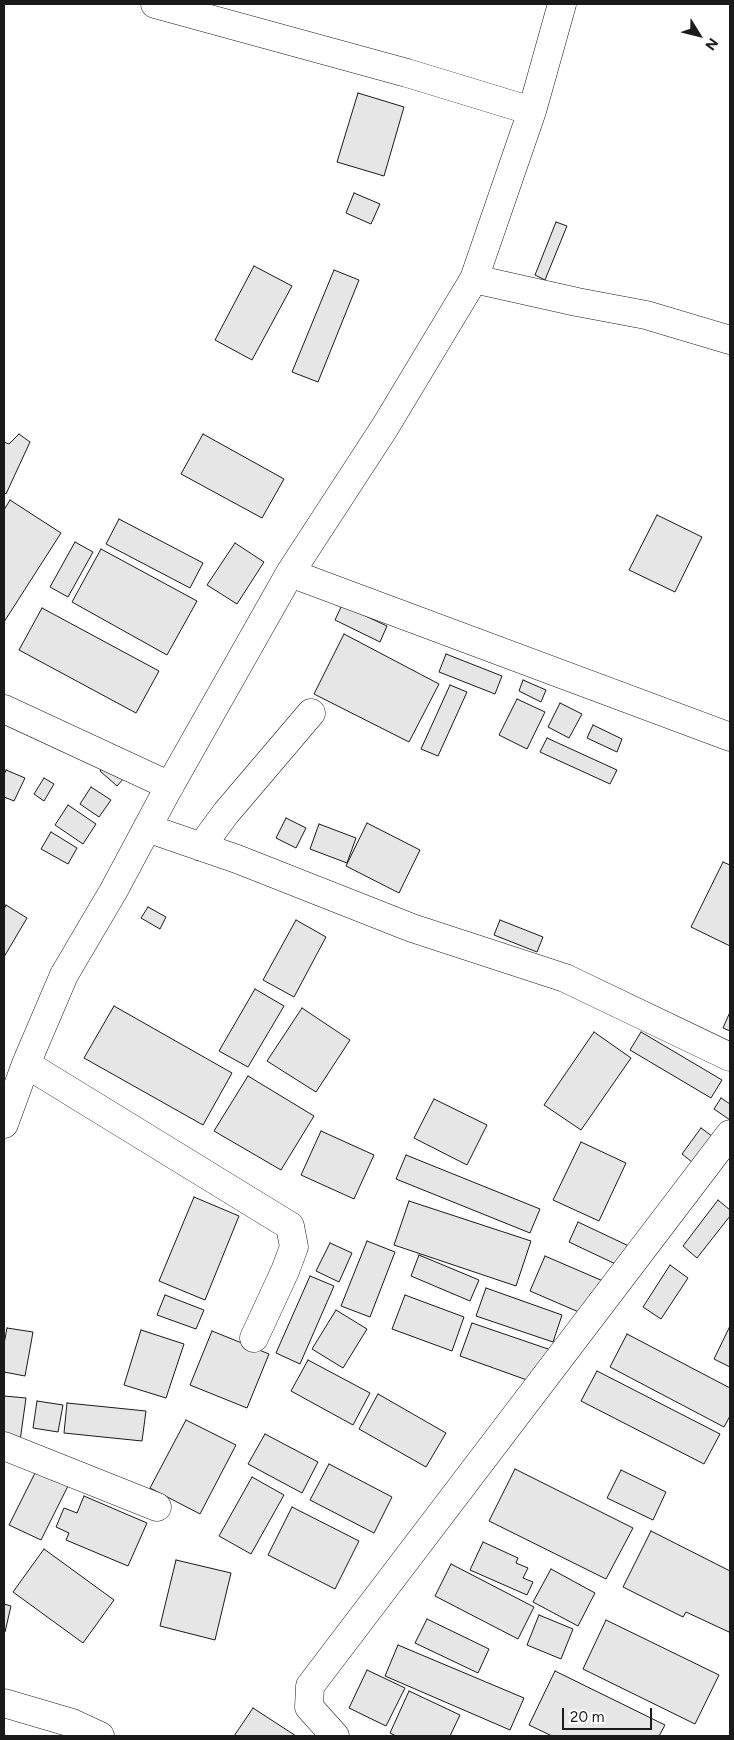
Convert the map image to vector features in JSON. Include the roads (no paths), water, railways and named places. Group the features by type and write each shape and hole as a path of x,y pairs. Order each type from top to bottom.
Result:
{"street":[{"path":"155,4 407,73 532,111"},
{"path":"4,1124 26,1064 64,975 114,890 170,786 290,573 385,427 474,279 532,111 562,4"},
{"path":"474,279 646,315 730,340"},
{"path":"290,573 730,737"},
{"path":"4,709 170,786"},
{"path":"200,847 311,713"},
{"path":"147,828 237,859 412,928 565,978 730,1058"},
{"path":"26,1064 290,1226 294,1247 286,1271 254,1338"},
{"path":"335,1736 309,1707 310,1686 730,1134"},
{"path":"4,1446 157,1507"},
{"path":"4,1703 72,1723 100,1736"}]}
